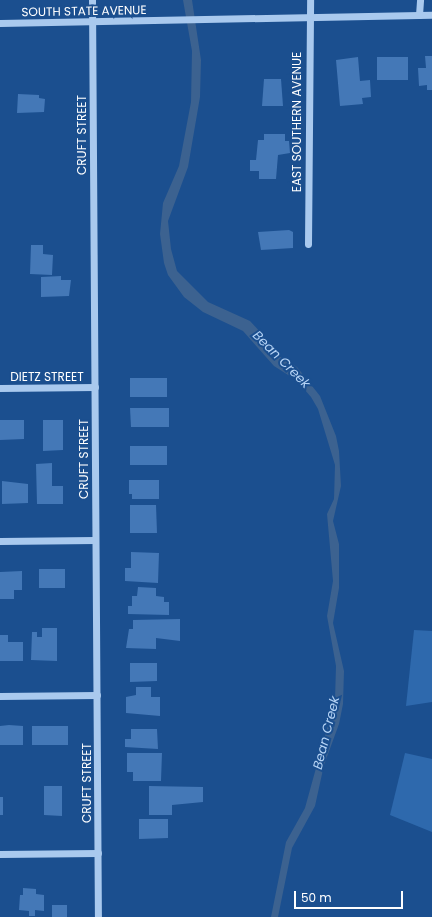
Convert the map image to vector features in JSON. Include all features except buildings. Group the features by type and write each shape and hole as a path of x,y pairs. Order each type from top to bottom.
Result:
{"street":[{"name":"CRUFT STREET","path":"92,0 98,917"},
{"name":"EAST SOUTHERN AVENUE","path":"308,244 310,0"},
{"path":"419,15 420,0"},
{"name":"SOUTH STATE AVENUE","path":"0,23 149,22 432,15"},
{"name":"DIETZ STREET","path":"0,388 95,388"},
{"path":"0,541 95,540"},
{"path":"0,696 97,695"},
{"path":"0,854 98,853"}],"shaded area":[{"path":"414,630 432,631 432,702 406,706"},
{"path":"405,753 432,759 432,832 390,815"}],"water":[{"name":"Bean Creek","path":"183,0 192,0 201,60 200,97 188,167 168,221 171,249 177,271 208,302 250,321 272,345 277,355 297,367 320,396 336,436 339,451 341,486 333,521 339,544 339,588 333,623 344,671 343,704 339,724 324,765 315,806 292,848 278,917 271,917 286,842 305,808 335,699 336,666 327,616 333,581 327,514 334,499 335,465 318,409 311,397 296,380 274,366 243,331 203,312 184,297 168,275 164,263 160,234 163,203 179,166 191,102 192,51"}]}
